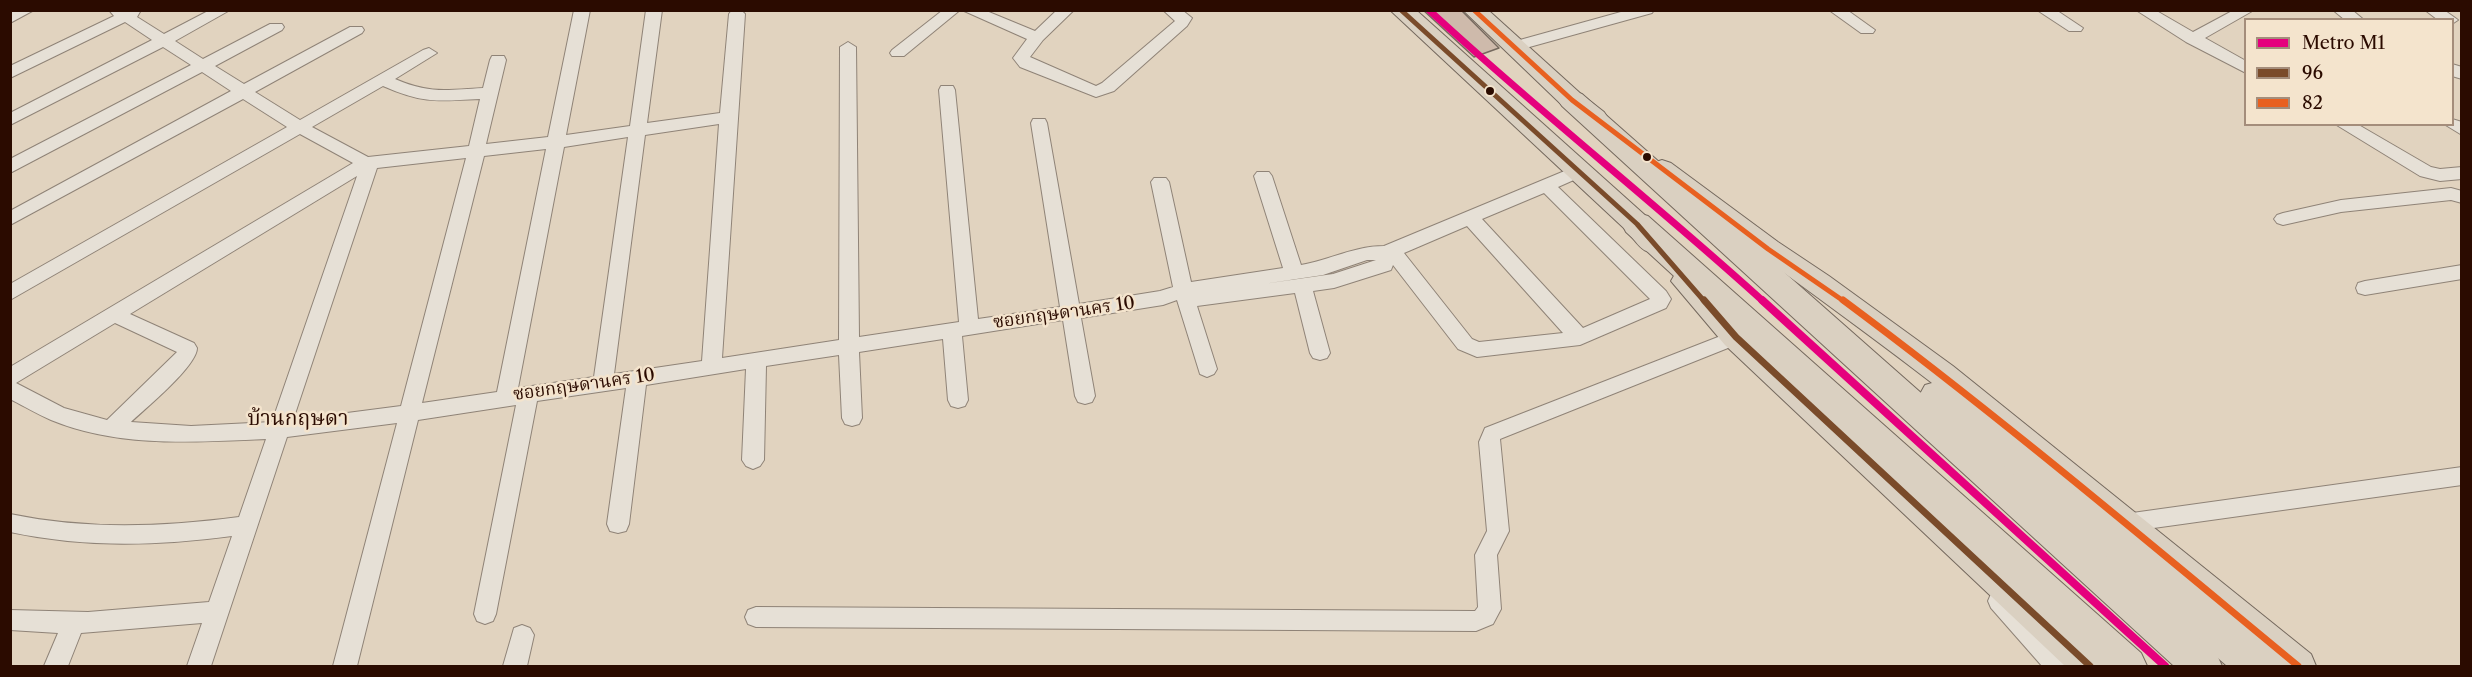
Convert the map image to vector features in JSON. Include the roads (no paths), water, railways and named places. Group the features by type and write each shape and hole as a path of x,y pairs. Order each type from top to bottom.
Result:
{"highway":[{"path":"1572,100 2197,662"},
{"path":"1637,224 2127,666"}],"main road":[{"path":"1401,10 1637,224 1736,337 2090,666"},
{"path":"1474,10 1572,100 1768,249 2253,666"},
{"path":"1768,249 1819,283 1942,374 2298,666"}],"street":[{"path":"10,18 27,10"},
{"path":"10,120 223,10"},
{"path":"506,397 558,142 582,10"},
{"path":"603,382 654,10"},
{"path":"898,54 953,10"},
{"path":"969,10 1036,37"},
{"path":"1067,10 1036,37 1022,54 1022,60 1096,92 1103,91 1182,23 1184,18 1170,10"},
{"path":"1515,46 1647,10"},
{"path":"1836,10 1866,30"},
{"path":"2044,10 2074,28"},
{"path":"2143,10 2244,67"},
{"path":"2340,10 2354,18"},
{"path":"2432,10 2447,18"},
{"path":"2192,39 2244,11"},
{"path":"10,73 126,12 165,41 299,127 368,163"},
{"path":"712,366 737,14"},
{"path":"10,167 276,27"},
{"path":"10,219 356,30"},
{"path":"849,47 849,347 852,418"},
{"path":"10,293 429,53"},
{"path":"345,666 498,60"},
{"path":"381,79 415,94 430,96 490,93"},
{"path":"947,90 960,328 958,400"},
{"path":"10,376 368,163 558,142 728,117"},
{"path":"1039,123 1069,313 1085,396"},
{"path":"2347,126 2433,174 2462,173"},
{"path":"199,666 368,163"},
{"name":"ซอยกฤษดานคร 10","path":"10,388 58,414 111,429 191,434 280,430 849,347 1163,298 1299,280 1334,281 1384,265 1389,252 1578,171"},
{"path":"1263,176 1299,280 1320,353"},
{"path":"1160,182 1185,296 1207,369"},
{"path":"1389,252 1471,348 1477,350 1580,338 1659,303 1661,299 1546,185"},
{"path":"2283,219 2341,206 2451,194 2461,196"},
{"path":"1470,218 1580,338"},
{"path":"2365,288 2462,272"},
{"path":"111,429 187,353 187,348 113,314"},
{"path":"756,617 1476,621 1485,616 1490,609 1486,555 1498,531 1489,442 1492,434 1509,425 1736,337"},
{"path":"753,460 756,360"},
{"path":"618,524 637,378"},
{"path":"485,614 528,394"},
{"path":"2125,523 2462,476"},
{"path":"1917,505 2057,666"},
{"path":"10,523 41,531 130,537 245,525"},
{"path":"10,620 74,622 156,618 218,611"},
{"path":"56,666 74,622"},
{"path":"515,666 522,635"}],"metro line":[{"name":"M1","path":"1429,10 1496,72 1693,238 2165,666"}],"district":[{"name":"บ้านกฤษดา","path":"298,419"}]}
